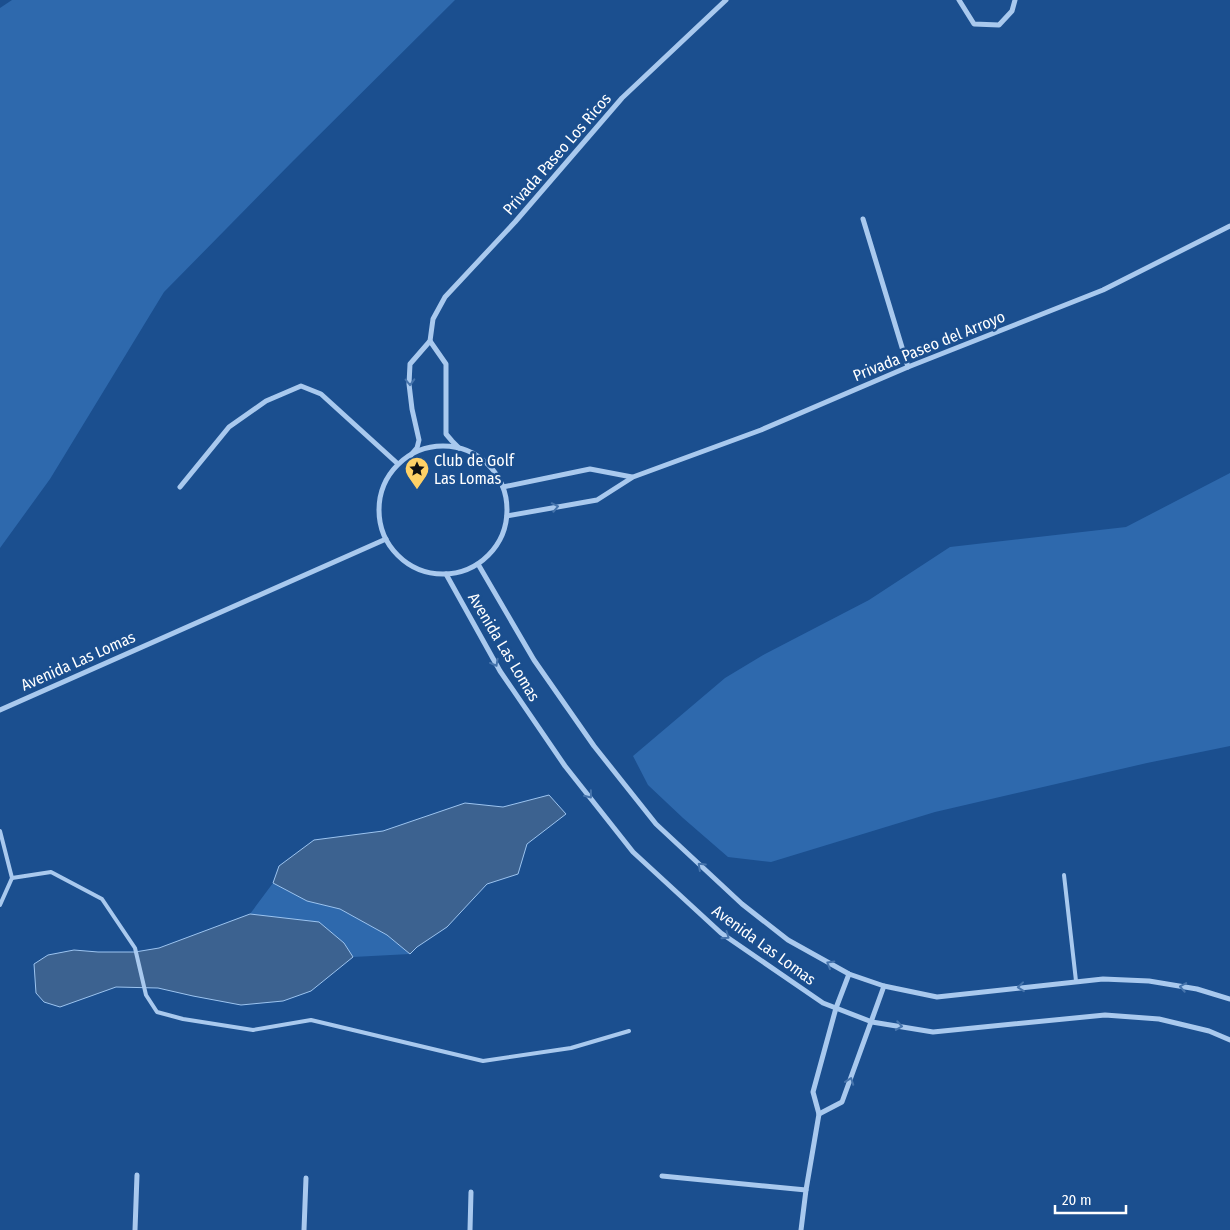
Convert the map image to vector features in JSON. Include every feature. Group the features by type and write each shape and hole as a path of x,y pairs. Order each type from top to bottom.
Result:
{"street":[{"name":"Privada Paseo Los Ricos","path":"430,341 433,318 445,297 515,222 622,98 726,0"},
{"path":"959,0 974,24 998,25 1012,11 1015,0"},
{"path":"863,219 908,367"},
{"name":"Privada Paseo del Arroyo","path":"507,516 597,500 633,477 761,430 908,367 1103,290 1230,226"},
{"path":"411,455 417,448 419,440 409,384 410,364 430,341 446,364 446,434 461,449 479,457 493,470 503,487 507,516 502,535 493,551 478,564 463,571 446,574 428,572 411,565 396,554 386,539 380,524 379,508 382,492 388,477 398,464 411,455 427,448 444,446 461,449"},
{"path":"180,488 229,427 266,401 301,386 321,394 398,464"},
{"path":"503,487 590,469 633,477"},
{"name":"Avenida Las Lomas","path":"0,710 386,539"},
{"name":"Avenida Las Lomas","path":"478,564 534,660 594,746 656,824 742,904 788,940 849,974 884,986 937,997 1103,978 1149,981 1197,989 1230,999"},
{"name":"Avenida Las Lomas","path":"446,574 500,671 565,766 633,852 720,932 823,1003 872,1022 933,1032 1105,1015 1159,1018 1209,1031 1230,1040"},
{"path":"801,1230 819,1114 813,1092 836,1008 849,974"},
{"path":"819,1114 842,1102 884,986"},
{"path":"135,1230 137,1175"},
{"path":"662,1176 806,1190"},
{"path":"304,1230 306,1178"},
{"path":"470,1230 472,1192"}],"lane":[{"path":"0,831 12,878 0,905"},
{"path":"12,878 51,872 102,899 135,948 146,995 157,1012 183,1019 253,1030 311,1020 483,1061 571,1048 628,1031"},
{"path":"1064,874 1076,981"}],"shaded area":[{"path":"12,0 455,0 164,292 50,479 0,548 0,8"},
{"path":"1230,473 1230,746 1147,763 935,812 771,862 728,857 648,785 633,756 725,678 765,654 869,600 950,547 1126,527"},
{"path":"549,795 566,814 527,844 518,874 487,884 447,927 417,947 410,954 387,935 340,909 307,901 273,883 279,866 314,840 383,831 465,803 503,807"},
{"path":"273,883 307,901 340,909 387,935 410,954 353,957 344,943 250,914"},
{"path":"250,914 319,922 344,943 353,957 311,991 283,1001 241,1005 158,988 116,987 60,1007 44,1002 36,993 34,964 48,955 74,950 135,952 159,948"}],"place":[{"name":"Club de Golf Las Lomas","path":"417,490"}]}
